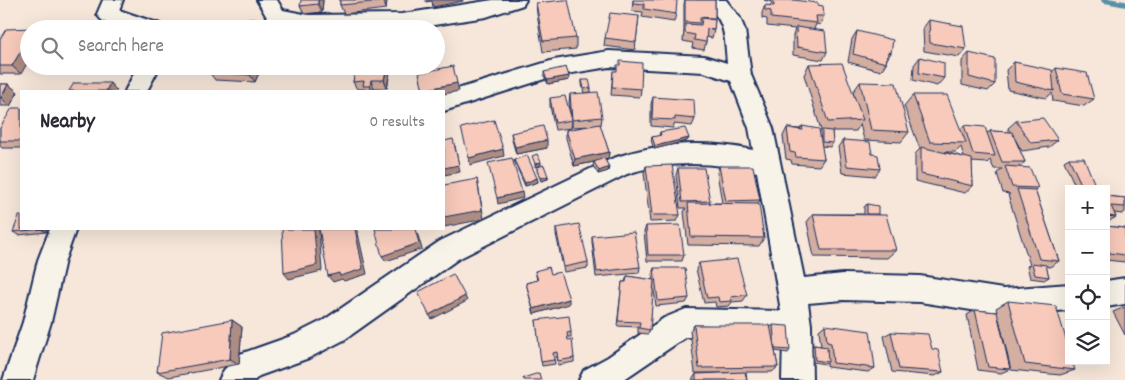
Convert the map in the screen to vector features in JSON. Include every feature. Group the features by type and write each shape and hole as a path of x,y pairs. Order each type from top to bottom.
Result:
{"street":[{"path":"113,0 107,14 122,20"},
{"path":"267,0 276,16 295,20"},
{"path":"424,20 486,10 516,0"},
{"path":"708,0 716,3 730,18 734,30 740,75 761,128 793,292 797,380"},
{"path":"445,102 554,68 609,59 704,64 740,75"},
{"path":"137,90 144,75"},
{"path":"234,380 250,364 299,348 334,330 449,250 620,166 638,160 666,155 700,153 736,156 769,164"},
{"path":"18,380 25,353 39,316 47,274 63,230"},
{"path":"793,292 843,287 920,289 1003,302 1065,297"},
{"path":"1110,293 1125,291"},
{"path":"594,380 618,367 674,328 686,323 796,325"}],"building":[{"path":"301,0 318,0 318,4 300,6"},
{"path":"340,0 384,0 384,1 340,5"},
{"path":"568,0 576,38 543,41 536,3"},
{"path":"633,0 677,0 676,14 644,9 644,4 633,3"},
{"path":"685,0 715,0 715,18 700,17 700,23 685,22"},
{"path":"773,0 818,3 818,5 823,6 824,16 816,16 817,23 771,18 771,11 765,10 765,5 774,6"},
{"path":"610,13 639,16 636,42 605,38"},
{"path":"702,18 715,20 714,30 707,29 706,42 694,40 695,35 685,33 685,24 701,25"},
{"path":"243,19 261,19 260,20"},
{"path":"929,20 963,26 966,49 930,43"},
{"path":"796,27 825,31 827,52 797,47"},
{"path":"20,28 20,52 12,66 0,66 0,39 6,29"},
{"path":"857,31 893,40 891,53 888,52 886,63 853,54"},
{"path":"969,53 995,59 995,84 969,77"},
{"path":"920,57 944,63 944,78 919,73"},
{"path":"620,61 642,63 641,89 612,87 613,71 617,71 617,65 620,65"},
{"path":"1014,62 1052,70 1054,91 1015,82"},
{"path":"842,63 863,120 828,122 809,64"},
{"path":"453,66 457,83 423,90 419,75 445,75 445,68"},
{"path":"566,67 569,76 547,80 544,72"},
{"path":"1056,68 1087,73 1094,99 1062,94"},
{"path":"354,75 385,75 384,80 371,80 370,86 363,86 364,81 353,82"},
{"path":"582,80 589,80 591,88 584,89"},
{"path":"860,82 896,83 909,132 871,130"},
{"path":"74,83 110,83 106,90 70,90"},
{"path":"0,84 8,84 1,98 0,98"},
{"path":"598,92 602,117 572,120 570,94"},
{"path":"913,95 947,95 966,143 930,142"},
{"path":"565,96 572,120 555,123 550,98"},
{"path":"653,97 694,100 695,119 675,117 675,120 652,119"},
{"path":"12,108 20,108 20,141 0,141 0,128"},
{"path":"1043,118 1058,140 1031,143 1016,121"},
{"path":"494,120 503,149 469,158 461,128"},
{"path":"600,124 609,152 575,159 566,130"},
{"path":"964,125 985,127 995,156 973,154"},
{"path":"543,126 547,140 515,147 511,133"},
{"path":"802,126 819,129 824,159 796,157 795,153 790,152 787,128 803,130"},
{"path":"685,128 689,138 655,146 652,137 661,135 660,132"},
{"path":"822,130 832,131 833,143 822,142"},
{"path":"990,131 1012,132 1025,162 1002,162"},
{"path":"453,139 459,165 445,168 445,141"},
{"path":"843,140 870,142 872,154 878,155 880,169 847,166"},
{"path":"921,147 972,159 973,186 921,174"},
{"path":"537,154 541,162 535,164 532,156"},
{"path":"527,155 537,178 525,183 514,160"},
{"path":"512,158 522,192 497,198 488,163"},
{"path":"604,158 609,167 599,171 594,162"},
{"path":"1069,158 1084,158 1095,185 1081,184"},
{"path":"544,165 548,176 541,178 537,167"},
{"path":"672,165 680,215 652,215 646,166"},
{"path":"719,166 753,166 760,200 726,201"},
{"path":"1005,166 1030,168 1038,188 1012,187"},
{"path":"678,168 704,168 710,201 682,202"},
{"path":"477,179 482,210 445,217 445,185"},
{"path":"1017,189 1035,190 1059,261 1039,259"},
{"path":"1110,196 1125,198 1125,207 1111,206 1116,217 1110,216"},
{"path":"688,203 759,204 764,238 691,237"},
{"path":"867,204 878,206 878,214 867,214"},
{"path":"813,214 886,215 896,250 821,250"},
{"path":"19,216 20,230 32,230 13,232"},
{"path":"579,224 588,262 564,267 556,228"},
{"path":"680,225 684,255 648,255 646,226"},
{"path":"1110,226 1125,228 1125,255 1110,253"},
{"path":"282,230 314,230 317,265 284,273"},
{"path":"319,230 355,230 363,269 340,276 339,273 328,276"},
{"path":"375,230 415,230 419,243 382,256"},
{"path":"634,232 640,267 597,272 592,236"},
{"path":"737,259 747,295 731,297 732,301 719,302 718,297 707,298 699,263"},
{"path":"1032,263 1046,265 1049,277 1035,275"},
{"path":"549,267 551,274 560,272 569,299 533,309 526,283 538,280 535,271"},
{"path":"654,268 685,268 689,298 658,301"},
{"path":"453,274 465,296 429,315 418,292"},
{"path":"627,276 654,280 650,330 639,328 640,322 618,321 622,282 626,282"},
{"path":"1008,301 1056,306 1065,336 1065,365 1073,365 1075,370 1025,364"},
{"path":"975,310 997,312 1010,369 988,367"},
{"path":"569,316 571,332 567,333 568,340 572,339 574,358 558,361 557,352 553,353 554,360 541,362 536,320"},
{"path":"232,320 230,359 157,372 162,333"},
{"path":"694,325 770,325 778,367 699,368"},
{"path":"773,325 788,326 790,350 775,349"},
{"path":"825,325 870,331 875,368 833,363 831,343 827,342"},
{"path":"891,332 928,334 932,349 938,350 943,372 899,369"},
{"path":"814,345 827,347 828,362 815,360"},
{"path":"745,372 747,380 696,380 696,374"},
{"path":"539,373 541,380 524,380 523,378"}],"waterway":[{"path":"1104,0 1125,4"}]}
